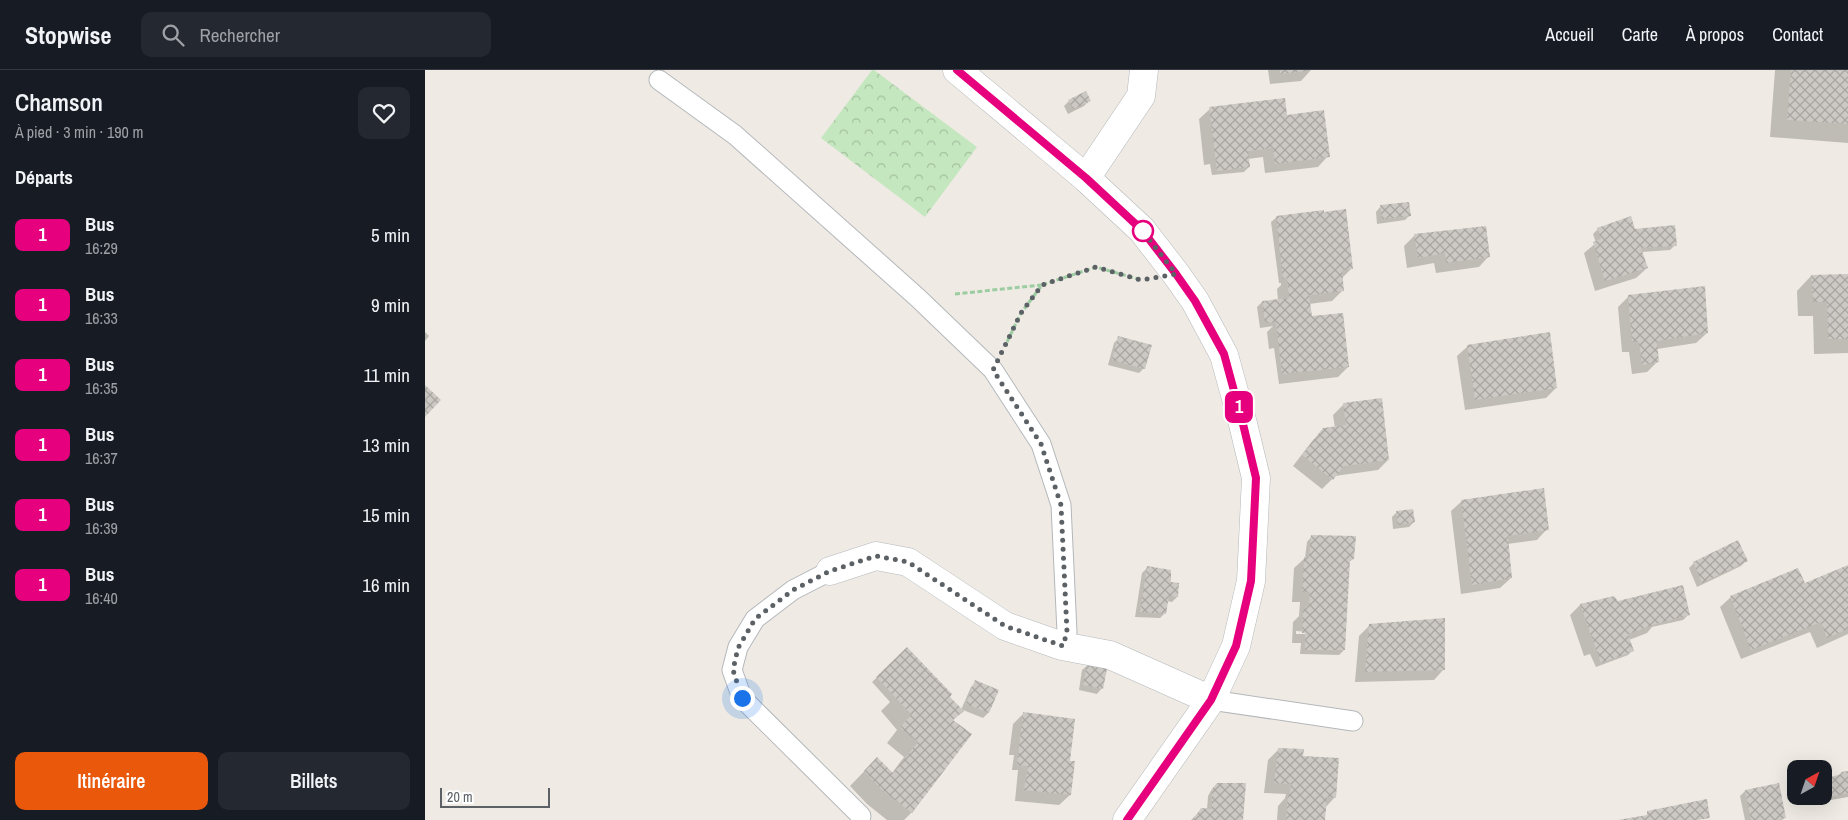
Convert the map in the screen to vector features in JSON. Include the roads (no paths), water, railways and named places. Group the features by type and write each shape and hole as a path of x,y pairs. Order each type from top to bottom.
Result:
{"street":[{"path":"957,70 1086,178 1142,230 1176,274 1195,301 1224,354 1256,478 1251,581 1236,646 1211,700 1127,820"},
{"path":"1086,178 1141,96 1144,70"},
{"path":"830,571 876,556 908,562 1005,626 1063,646 1110,655 1211,700"}],"lane":[{"path":"659,80 735,135 919,298 993,370 1041,444 1061,505 1067,632 1063,646"},
{"path":"830,571 793,590 755,619 738,648 733,670 742,698 861,816"},
{"path":"1211,700 1353,721"}]}
